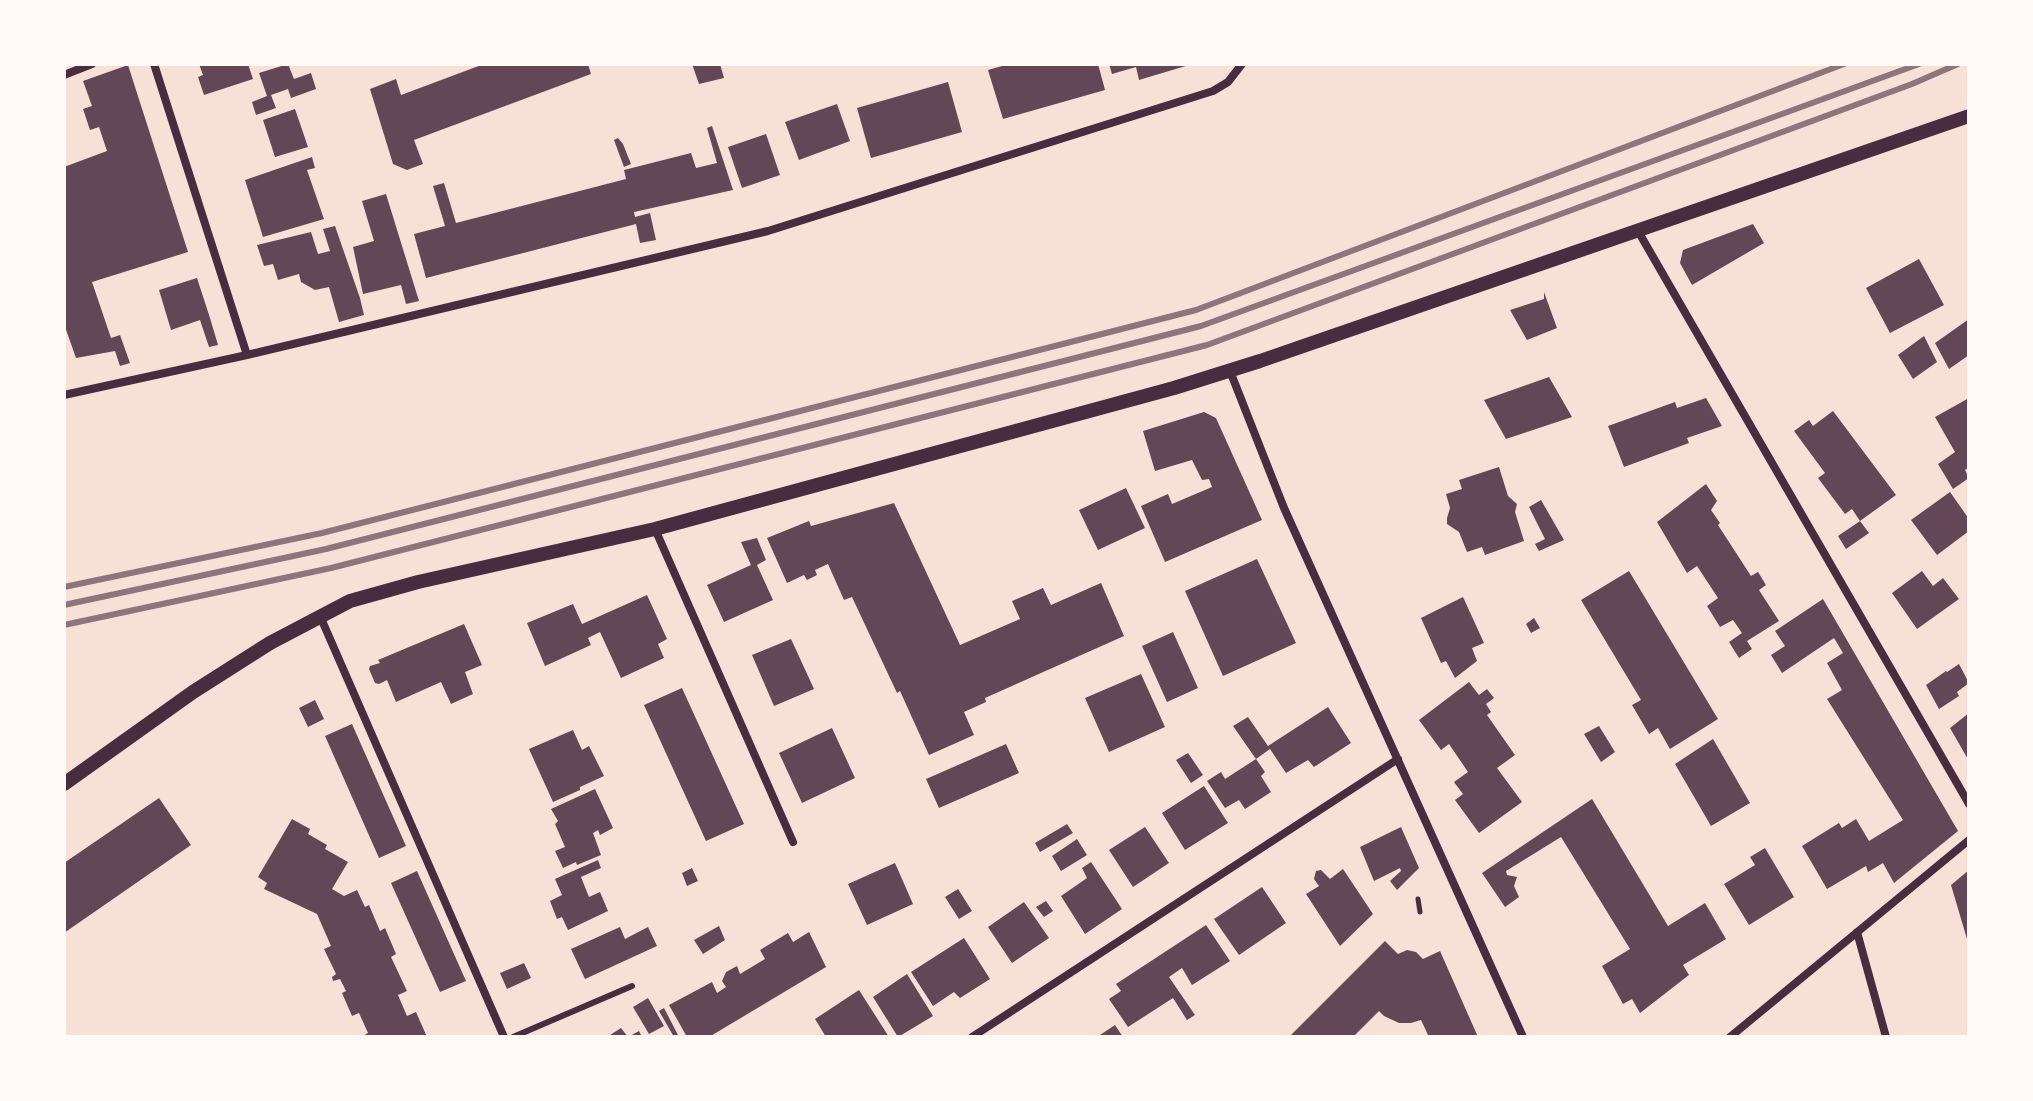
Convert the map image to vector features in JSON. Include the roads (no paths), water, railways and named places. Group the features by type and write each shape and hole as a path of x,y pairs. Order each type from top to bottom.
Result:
{"street":[{"path":"64,75 92,64"},
{"path":"154,64 247,355"},
{"path":"64,395 247,355 768,231 1213,91 1228,82 1241,66"},
{"path":"64,784 193,692 270,643 350,601 418,582 655,529 1174,388 1969,116"},
{"path":"1638,231 1969,804"},
{"path":"1230,371 1284,508 1523,1037"},
{"path":"655,529 793,842"},
{"path":"320,615 504,1037"},
{"path":"972,1037 1398,759"},
{"path":"1730,1037 1969,840"},
{"path":"1857,932 1886,1037"}],"lane":[{"path":"513,1037 632,986"}],"railway":[{"path":"64,587 322,533 1196,310 1844,64"},
{"path":"64,605 326,549 1201,326 1919,64"},
{"path":"64,625 331,568 1207,345 1912,84 1958,64"}]}
